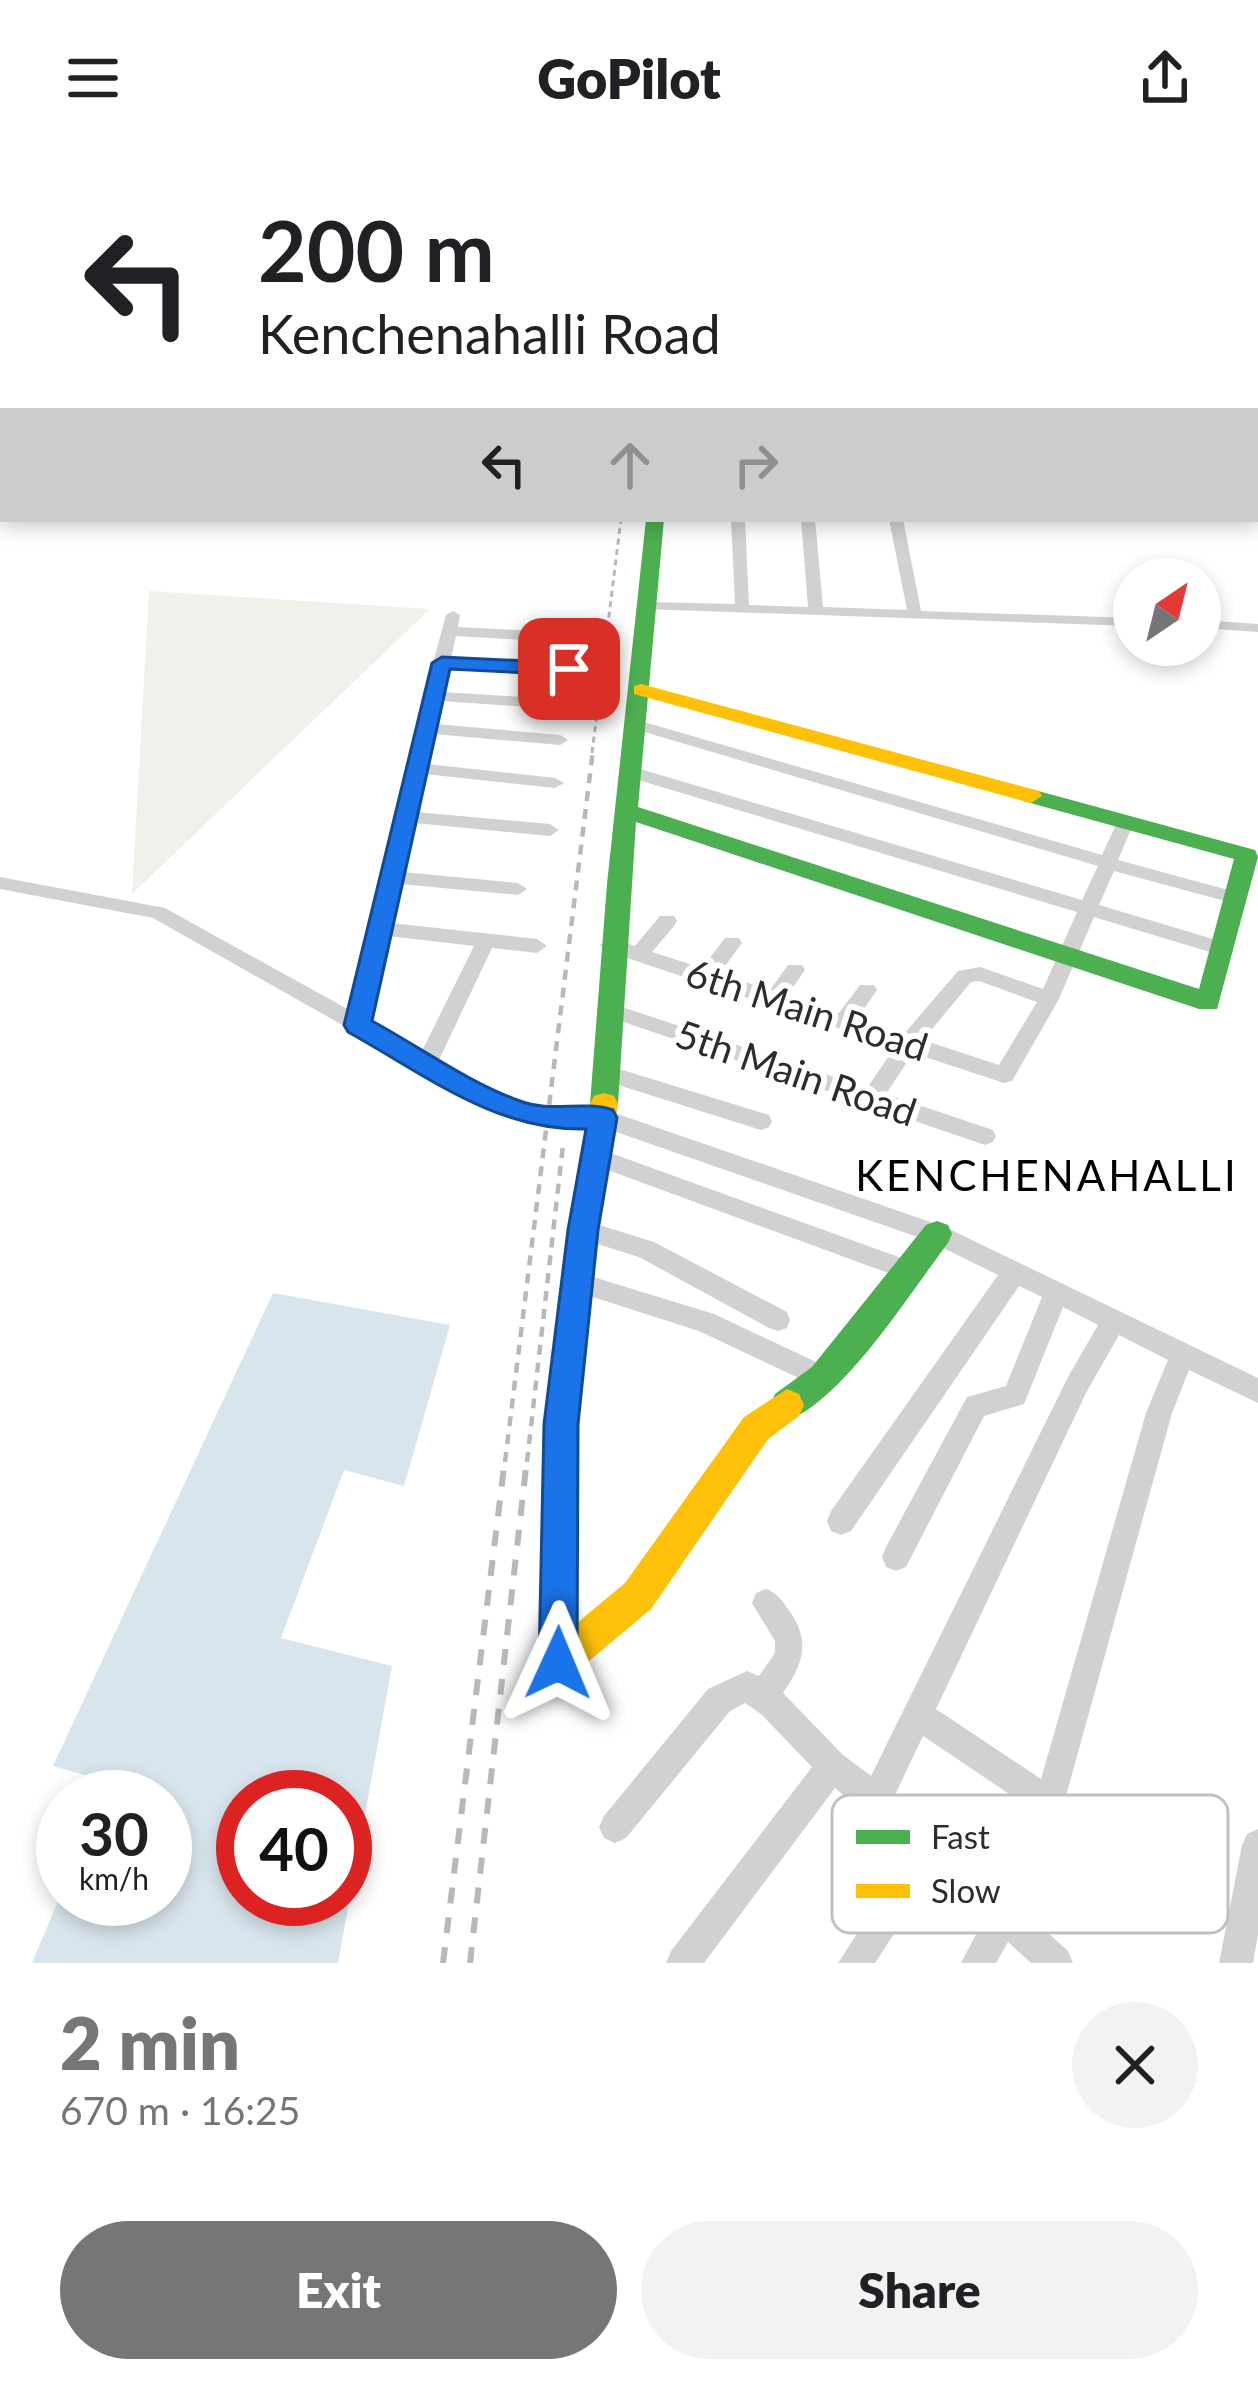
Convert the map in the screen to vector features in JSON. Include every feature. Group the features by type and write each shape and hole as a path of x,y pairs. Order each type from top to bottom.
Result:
{"street":[{"path":"655,522 641,690 610,945 603,1118 583,1230 561,1424 558,1663 638,1596 757,1428 824,1378 938,1234"},
{"path":"737,522 742,609"},
{"path":"808,522 816,612"},
{"path":"897,522 915,615"},
{"path":"648,606 1113,621"},
{"path":"358,1025 451,623 575,638"},
{"path":"1221,625 1258,628"},
{"path":"442,663 569,669"},
{"path":"626,811 1208,1002 1247,855 641,690"},
{"path":"434,696 572,705"},
{"path":"637,725 1236,898"},
{"path":"426,728 560,740"},
{"path":"416,768 555,783"},
{"path":"631,772 1222,949"},
{"path":"405,817 550,830"},
{"path":"947,963 1049,999 1125,822"},
{"path":"390,878 518,889"},
{"path":"0,883 158,913 514,1111 549,1119 603,1118 938,1234 1258,1391"},
{"path":"639,954 667,921"},
{"path":"379,928 537,946"},
{"path":"426,1064 486,941"},
{"path":"706,977 732,943"},
{"name":"6th Main Road","path":"610,945 1004,1075 1049,999"},
{"path":"774,999 796,970"},
{"path":"872,1098 909,1043 965,976 980,974"},
{"path":"843,1022 867,989"},
{"name":"5th Main Road","path":"607,1009 985,1136"},
{"path":"602,1072 761,1121"},
{"path":"595,1156 910,1271"},
{"path":"583,1230 646,1249 778,1320"},
{"path":"841,1521 1016,1270"},
{"path":"580,1283 705,1322 824,1378"},
{"path":"896,1557 976,1406 1015,1396 1057,1291"},
{"path":"878,1795 1077,1385 1114,1321"},
{"path":"1052,1795 1159,1413 1183,1355"},
{"path":"762,1696 791,1656 793,1643 766,1603"},
{"path":"615,1827 719,1700 747,1686 832,1766 871,1795"},
{"path":"918,1715 1038,1795"},
{"path":"683,1963 832,1766"},
{"path":"1236,1963 1258,1845"},
{"path":"855,1963 875,1933"},
{"path":"978,1963 995,1933"},
{"path":"1023,1933 1057,1963"}],"shaded area":[{"path":"149,591 430,609 132,894"},
{"path":"273,1293 450,1325 404,1486 344,1470 281,1638 392,1666 372,1776 372,1770 216,1770 216,1926 345,1926 338,1963 32,1963 48,1926 192,1926 192,1770 53,1766"}],"railway":[{"path":"592,753 621,522"},
{"path":"505,1462 593,750"},
{"path":"527,1462 563,1145"},
{"path":"443,1963 505,1459"},
{"path":"470,1963 527,1459"}],"traffic: fast":[{"path":"604,1104 619,884 655,522"},
{"path":"626,811 1208,1002 1247,855 1031,796"},
{"path":"787,1405 824,1378 937,1234"}],"traffic: slow":[{"path":"641,690 1031,796"},
{"path":"604,1104 583,1230 561,1424 558,1663 638,1596 756,1428 787,1405"}],"district":[{"name":"KENCHENAHALLI","path":"1047,1176"}],"route":[{"path":"558,1663 561,1424 583,1230 603,1118 549,1119 514,1111 358,1025 442,663 569,669"}]}
